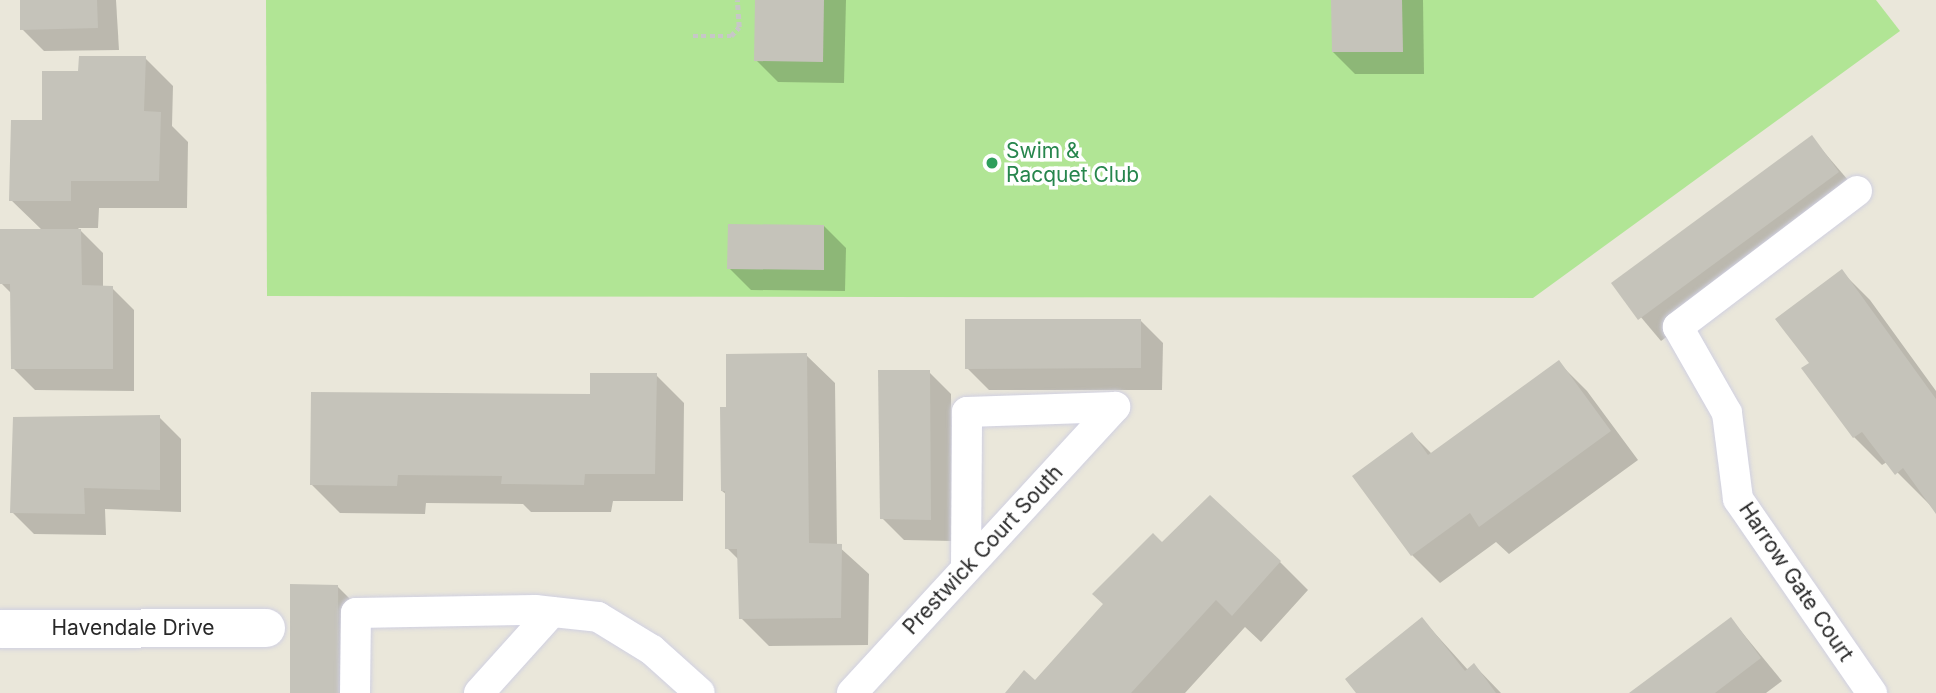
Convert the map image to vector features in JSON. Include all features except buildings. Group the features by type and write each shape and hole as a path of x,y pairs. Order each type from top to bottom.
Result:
{"street":[{"name":"Havendale Drive","path":"0,629 267,628"}],"lane":[{"name":"Harrow Gate Court","path":"1857,191 1678,327 1727,413 1738,499 1872,693"},
{"name":"Prestwick Court South","path":"852,693 1115,407 967,412 966,567"},
{"path":"479,693 552,612"},
{"path":"355,693 356,613 552,612 598,617 652,650 700,693"}],"path":[{"path":"693,36 731,36 739,27 737,0"}],"green space":[{"name":"Swim & Racquet Club","path":"266,0 1876,0 1900,31 1533,298 267,296"}],"place":[{"name":"Swim & Racquet Club","path":"992,163"}]}
